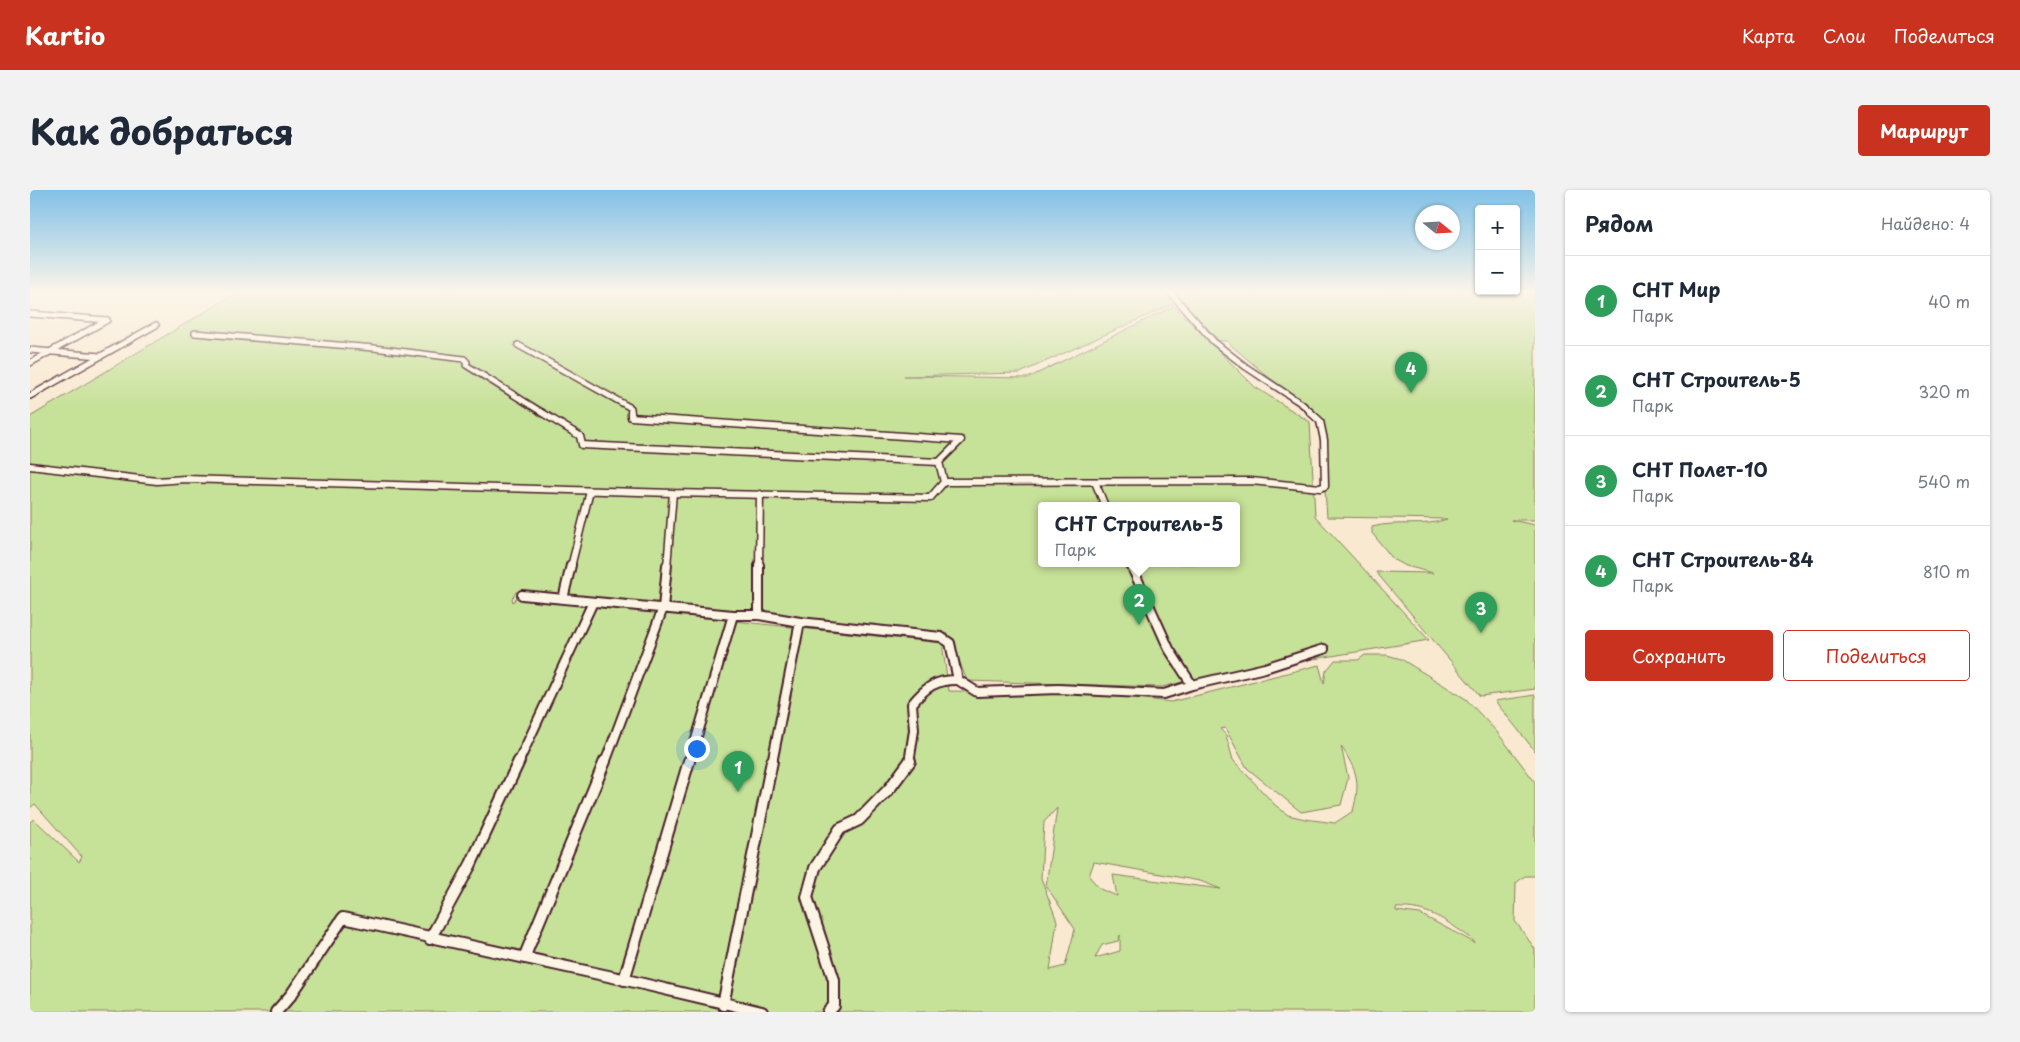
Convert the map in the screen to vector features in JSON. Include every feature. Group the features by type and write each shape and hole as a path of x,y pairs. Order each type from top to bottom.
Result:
{"street":[{"path":"30,363 88,330"},
{"path":"30,396 146,330"},
{"path":"30,466 157,481 185,479 590,491 930,498 944,482 1180,483 1258,481 1310,489 1320,489 1325,486 1324,440 1320,421 1302,404 1246,367 1214,342 1204,330"},
{"path":"194,332 374,348 464,359 467,362 466,365 580,436 582,445 939,462 962,440 631,417 632,408 518,345"},
{"path":"30,350 100,356"},
{"path":"30,389 42,390"},
{"path":"939,462 944,482"},
{"path":"1095,482 1103,502"},
{"path":"562,600 590,491"},
{"path":"524,958 591,799 663,608 673,493"},
{"path":"758,615 760,494"},
{"path":"1131,567 1169,649 1192,685"},
{"path":"522,595 733,615 758,615 800,622 941,636 950,642 958,680"},
{"path":"430,939 471,864 593,602"},
{"path":"624,980 733,615"},
{"path":"723,1005 800,622"},
{"path":"828,1012 834,1006 834,980 807,897 815,868 840,828 859,820 890,788 910,762 914,730 912,704 925,689 944,678 958,680 977,692 1058,689 1164,694 1192,685 1265,668 1324,649"},
{"path":"276,1012 344,918 430,939 624,980 723,1005 762,1012"}],"green space":[{"path":"174,330 1115,330 1020,373 904,376 1028,378 1125,330 1198,330 1255,387 1310,422 1315,516 1429,640 1198,678 1162,687 967,681 950,637 773,613 516,592 512,599 513,602 516,598 942,643 949,691 1101,694 1171,702 1319,665 1324,683 1326,671 1335,660 1358,660 1365,655 1387,655 1401,659 1466,699 1497,732 1535,782 1535,876 1525,876 1516,883 1515,921 1535,949 1535,1012 30,1012 30,822 34,819 79,862 82,857 35,804 30,808 30,417","holes":["1225,728 1247,768 1301,812 1341,805 1348,778 1341,746 1351,763 1356,777 1357,791 1353,811 1335,823 1288,815 1275,805 1233,760 1226,735 1220,729","1057,808 1046,886 1075,929 1065,966 1050,970 1057,921 1041,878 1044,822","1094,862 1200,881 1221,889 1113,875 1117,896 1100,889 1089,876","1396,908 1407,908 1427,912 1453,926 1471,938 1475,943 1420,914 1396,911","1120,935 1120,951 1095,958 1102,945 1118,941"]},
{"path":"1209,330 1535,330 1535,520 1511,520 1535,525 1535,689 1480,696 1376,572 1433,573 1406,566 1393,559 1372,533 1372,527 1391,524 1429,523 1447,519 1327,517 1320,421 1226,341 1219,341"},
{"path":"1535,695 1535,751 1495,701"}],"place":[{"name":"СНТ Строитель-84","path":"1411,393"},
{"name":"СНТ Строитель-5","path":"1139,625"},
{"name":"СНТ Полет-10","path":"1481,633"},
{"name":"СНТ Мир","path":"738,792"}]}
